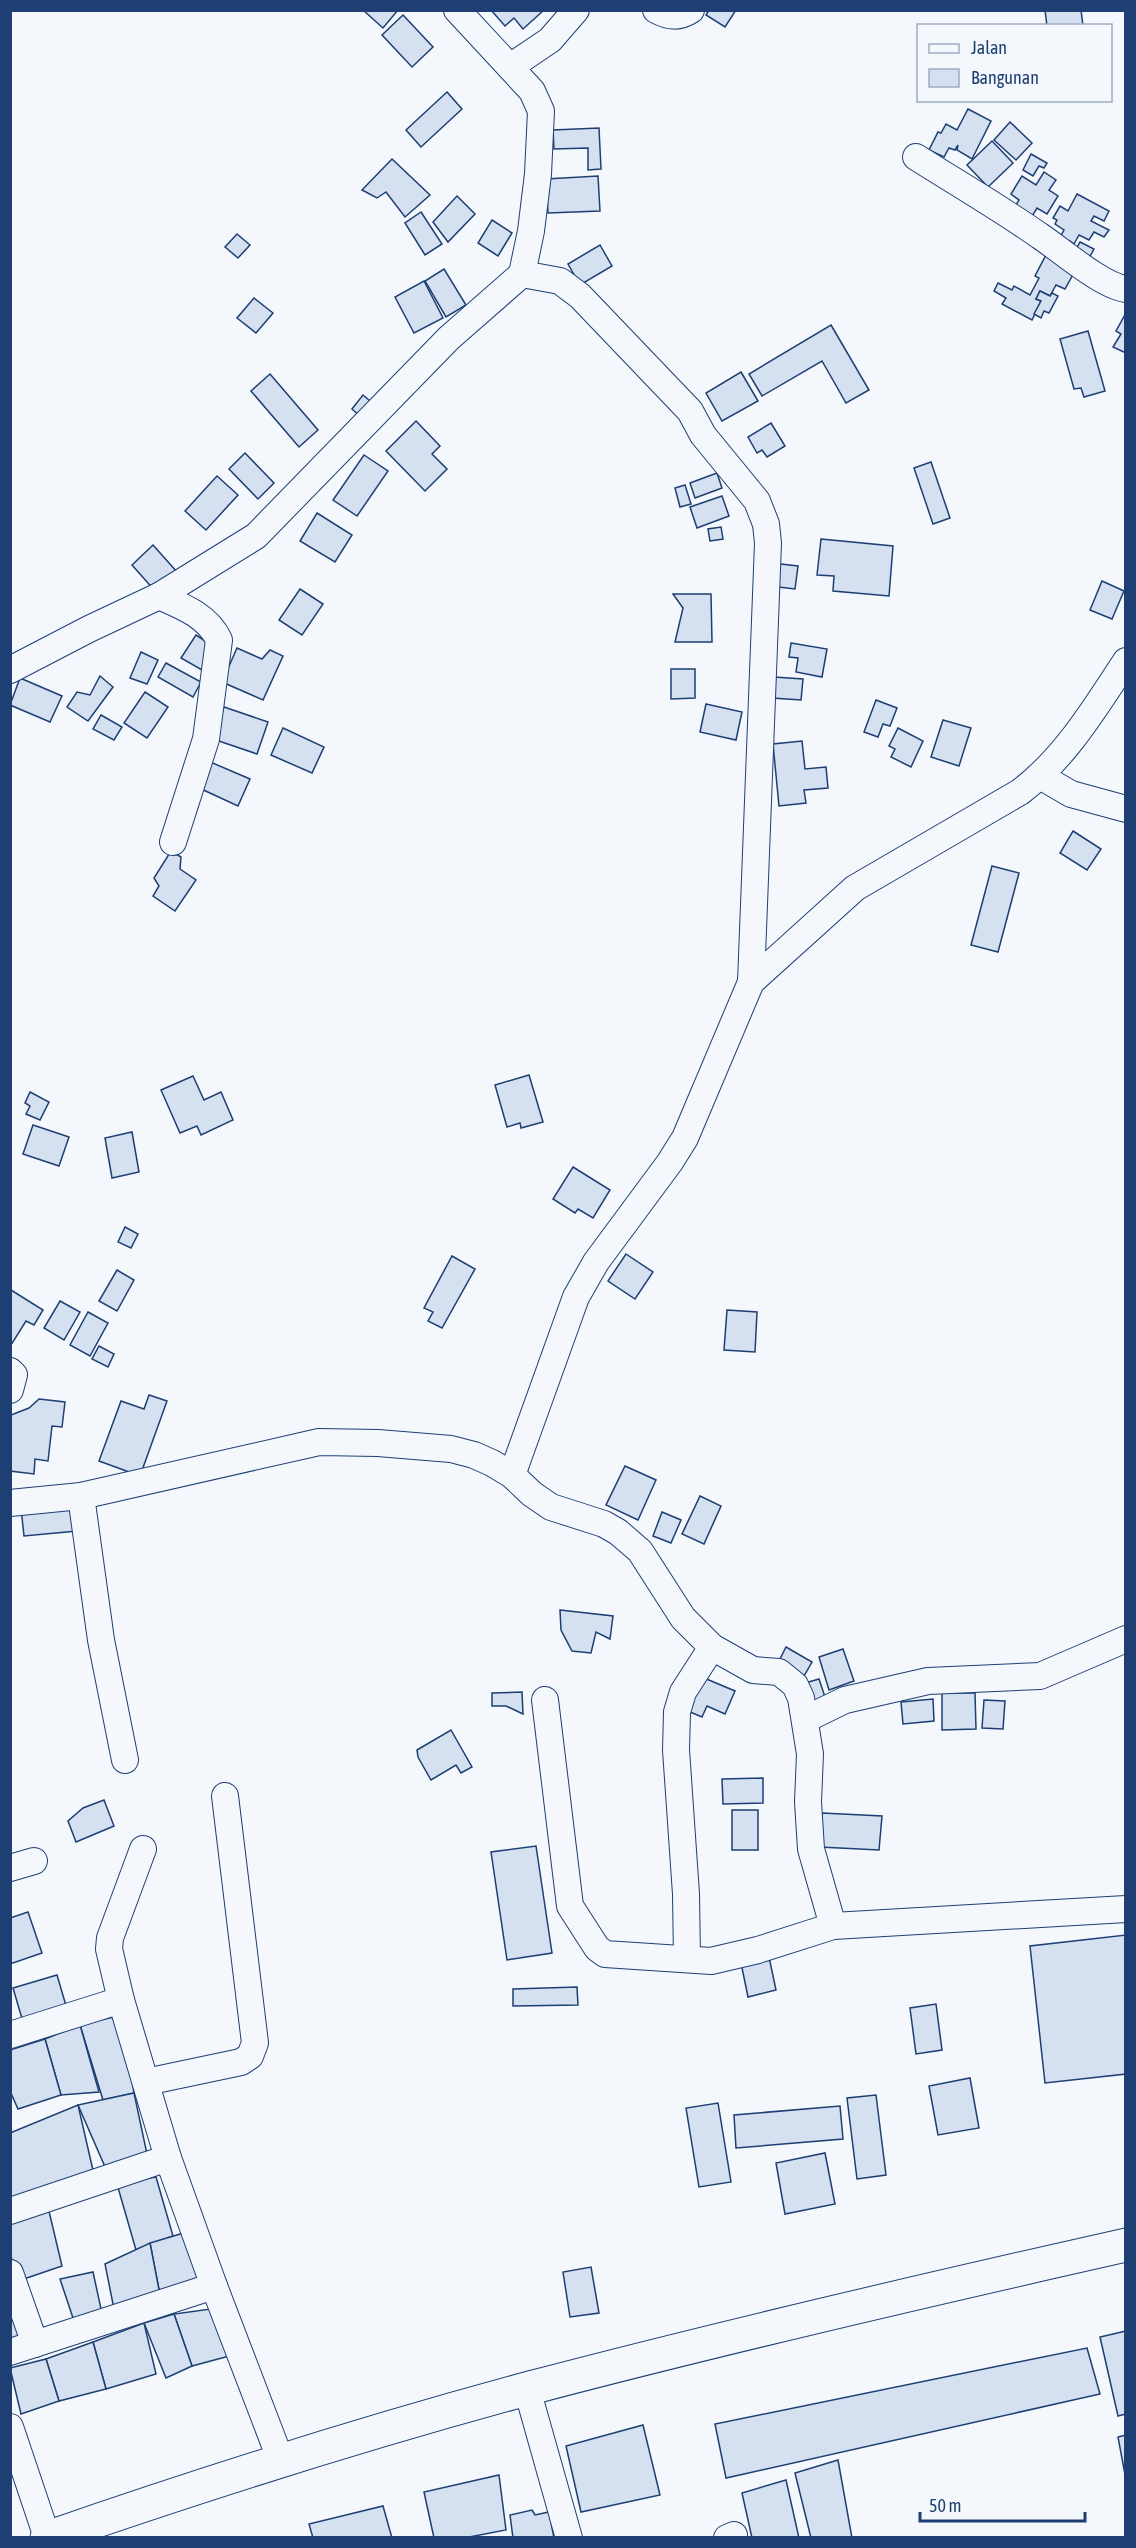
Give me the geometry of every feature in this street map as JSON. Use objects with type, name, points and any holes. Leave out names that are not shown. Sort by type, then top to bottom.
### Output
[{"type":"highway","points":[[47,2537],[281,2461],[527,2389],[673,2351],[919,2292],[1125,2246]]},
{"type":"street","points":[[10,670],[89,628],[159,596],[256,536],[448,338],[522,274],[533,220],[541,111],[532,91],[457,10]]},
{"type":"street","points":[[510,67],[550,40],[576,10]]},
{"type":"street","points":[[656,10],[664,15],[681,17],[691,10]]},
{"type":"street","points":[[916,157],[1039,235],[1101,278],[1118,288],[1125,289]]},
{"type":"street","points":[[512,1475],[576,1297],[596,1262],[670,1162],[685,1138],[751,982],[768,543],[766,524],[757,501],[703,435],[690,411],[580,296],[560,281],[522,274]]},
{"type":"street","points":[[159,596],[201,617],[210,625],[219,640],[204,747],[173,842]]},
{"type":"street","points":[[751,982],[855,888],[1020,792],[1040,776],[1062,754],[1125,662]]},
{"type":"street","points":[[1040,776],[1071,794],[1125,809]]},
{"type":"street","points":[[10,1371],[14,1375],[10,1390]]},
{"type":"street","points":[[10,1503],[81,1496],[319,1442],[378,1443],[451,1449],[474,1455],[512,1475],[532,1494],[551,1507],[603,1524],[631,1542],[640,1551],[683,1617],[712,1647],[753,1670],[779,1672],[799,1691],[806,1719],[810,1754],[808,1802],[811,1849],[832,1926]]},
{"type":"street","points":[[81,1496],[101,1640],[125,1760]]},
{"type":"street","points":[[806,1719],[845,1700],[928,1681],[1040,1676],[1125,1639]]},
{"type":"street","points":[[687,1959],[686,1894],[676,1750],[677,1712],[683,1692],[712,1647]]},
{"type":"street","points":[[545,1700],[569,1900],[574,1915],[597,1948],[605,1954],[711,1961],[751,1952],[832,1926],[1125,1908]]},
{"type":"street","points":[[146,2082],[241,2062],[250,2056],[255,2043],[225,1796]]},
{"type":"street","points":[[143,1849],[110,1938],[109,1949],[121,2000],[168,2158],[281,2461]]},
{"type":"street","points":[[10,2035],[121,2000]]},
{"type":"street","points":[[10,2211],[168,2158]]},
{"type":"street","points":[[10,2273],[35,2344]]},
{"type":"street","points":[[10,2352],[214,2286]]},
{"type":"street","points":[[527,2389],[569,2538]]},
{"type":"street","points":[[10,2427],[47,2537]]},
{"type":"building","points":[[363,10],[398,10],[383,28]]},
{"type":"building","points":[[491,10],[544,10],[523,29],[514,18],[505,26]]},
{"type":"building","points":[[709,10],[736,10],[725,27],[706,15]]},
{"type":"building","points":[[1045,10],[1081,10],[1083,24],[1047,24]]},
{"type":"building","points":[[403,15],[433,47],[412,67],[382,35]]},
{"type":"building","points":[[447,92],[462,109],[421,147],[406,130]]},
{"type":"building","points":[[968,109],[991,121],[972,159],[957,150],[958,145],[955,150],[949,148],[944,157],[929,150],[938,132],[941,133],[946,124],[957,130]]},
{"type":"building","points":[[1010,122],[1032,143],[1016,160],[994,140]]},
{"type":"building","points":[[599,128],[601,169],[588,170],[588,148],[554,149],[553,130]]},
{"type":"building","points":[[992,141],[1013,163],[988,187],[967,165]]},
{"type":"building","points":[[1031,154],[1047,163],[1044,168],[1039,166],[1033,176],[1023,170]]},
{"type":"building","points":[[392,159],[430,195],[405,217],[386,192],[377,198],[362,190]]},
{"type":"building","points":[[1044,172],[1056,180],[1049,190],[1058,196],[1047,214],[1037,208],[1031,218],[1014,208],[1019,200],[1011,194],[1022,176],[1036,185]]},
{"type":"building","points":[[598,176],[600,211],[548,213],[546,179]]},
{"type":"building","points":[[1077,194],[1109,211],[1104,221],[1094,216],[1091,221],[1109,230],[1104,237],[1094,232],[1089,240],[1079,235],[1074,244],[1070,241],[1066,248],[1057,243],[1064,230],[1055,224],[1057,220],[1053,218],[1060,206],[1068,211]]},
{"type":"building","points":[[457,196],[475,214],[448,242],[433,222]]},
{"type":"building","points":[[421,212],[442,244],[425,255],[405,223]]},
{"type":"building","points":[[492,220],[512,233],[498,256],[478,243]]},
{"type":"building","points":[[237,234],[250,245],[238,258],[225,247]]},
{"type":"building","points":[[1080,242],[1094,249],[1089,258],[1075,251]]},
{"type":"building","points":[[600,245],[612,266],[580,285],[568,264]]},
{"type":"building","points":[[1047,253],[1076,269],[1065,289],[1056,285],[1050,296],[1040,291],[1036,299],[1041,301],[1032,320],[1002,304],[1006,298],[994,291],[998,283],[1012,290],[1014,286],[1030,295],[1039,278],[1035,276]]},
{"type":"building","points":[[444,269],[466,305],[446,317],[425,281]]},
{"type":"building","points":[[424,281],[443,318],[414,333],[395,297]]},
{"type":"building","points":[[1040,291],[1050,296],[1052,293],[1058,296],[1049,313],[1044,311],[1041,318],[1034,314],[1041,301],[1036,299]]},
{"type":"building","points":[[254,298],[273,313],[256,333],[237,318]]},
{"type":"building","points":[[1126,313],[1126,353],[1113,347],[1121,334],[1116,331]]},
{"type":"building","points":[[831,325],[869,390],[846,403],[822,361],[762,396],[749,374]]},
{"type":"building","points":[[1088,331],[1105,391],[1084,397],[1081,388],[1074,389],[1060,339]]},
{"type":"building","points":[[741,372],[758,401],[722,421],[706,393]]},
{"type":"building","points":[[270,374],[318,430],[299,447],[251,391]]},
{"type":"building","points":[[363,395],[376,406],[364,420],[352,409]]},
{"type":"building","points":[[416,421],[440,446],[432,454],[447,469],[425,491],[386,451]]},
{"type":"building","points":[[771,423],[785,446],[767,457],[762,450],[757,453],[748,437]]},
{"type":"building","points":[[245,453],[274,483],[258,499],[229,469]]},
{"type":"building","points":[[364,455],[388,471],[357,516],[333,500]]},
{"type":"building","points":[[931,462],[950,518],[933,524],[914,468]]},
{"type":"building","points":[[717,473],[722,488],[695,498],[690,483]]},
{"type":"building","points":[[217,476],[238,495],[206,530],[185,511]]},
{"type":"building","points":[[685,485],[691,504],[680,507],[675,488]]},
{"type":"building","points":[[722,496],[729,516],[697,528],[690,507]]},
{"type":"building","points":[[317,513],[352,535],[335,562],[300,541]]},
{"type":"building","points":[[721,527],[723,539],[710,541],[708,529]]},
{"type":"building","points":[[821,539],[893,546],[889,596],[833,591],[834,576],[817,575]]},
{"type":"building","points":[[153,545],[177,572],[155,591],[132,565]]},
{"type":"building","points":[[772,563],[798,566],[795,589],[770,586]]},
{"type":"building","points":[[1102,581],[1124,591],[1112,619],[1090,610]]},
{"type":"building","points":[[300,589],[323,604],[302,635],[279,620]]},
{"type":"building","points":[[673,594],[711,594],[712,642],[675,642],[683,608]]},
{"type":"building","points":[[196,635],[216,648],[202,670],[181,658]]},
{"type":"building","points":[[791,643],[827,649],[822,677],[796,672],[798,658],[789,657]]},
{"type":"building","points":[[237,648],[262,659],[270,650],[283,656],[263,700],[222,682]]},
{"type":"building","points":[[141,652],[158,660],[147,684],[130,678]]},
{"type":"building","points":[[166,663],[201,682],[193,697],[158,677]]},
{"type":"building","points":[[671,669],[695,669],[695,698],[671,699]]},
{"type":"building","points":[[100,676],[113,687],[88,721],[67,707],[77,692],[90,695]]},
{"type":"building","points":[[774,677],[803,679],[801,700],[772,698]]},
{"type":"building","points":[[20,678],[62,696],[50,722],[10,705]]},
{"type":"building","points":[[145,692],[168,707],[147,738],[124,723]]},
{"type":"building","points":[[876,700],[897,708],[890,726],[883,724],[878,737],[864,732]]},
{"type":"building","points":[[706,704],[742,712],[736,740],[700,732]]},
{"type":"building","points":[[224,707],[268,722],[257,754],[213,739]]},
{"type":"building","points":[[101,715],[122,727],[114,740],[93,729]]},
{"type":"building","points":[[943,720],[971,728],[959,766],[931,757]]},
{"type":"building","points":[[283,728],[324,747],[312,773],[271,755]]},
{"type":"building","points":[[898,728],[923,741],[911,767],[891,757],[895,749],[889,746]]},
{"type":"building","points":[[802,741],[805,769],[826,767],[828,788],[804,790],[806,803],[779,806],[773,744]]},
{"type":"building","points":[[208,761],[250,779],[238,806],[197,787]]},
{"type":"building","points":[[1073,831],[1101,849],[1087,870],[1060,853]]},
{"type":"building","points":[[171,851],[181,857],[180,869],[196,880],[175,911],[153,896],[159,886],[154,878]]},
{"type":"building","points":[[992,866],[1019,873],[998,952],[971,945]]},
{"type":"building","points":[[529,1075],[543,1122],[521,1128],[520,1123],[507,1127],[495,1085]]},
{"type":"building","points":[[193,1076],[204,1100],[221,1092],[233,1120],[201,1135],[197,1126],[180,1133],[161,1090]]},
{"type":"building","points":[[30,1092],[49,1102],[40,1120],[26,1114],[30,1106],[25,1103]]},
{"type":"building","points":[[33,1125],[69,1137],[59,1166],[23,1154]]},
{"type":"building","points":[[132,1132],[139,1172],[112,1178],[105,1138]]},
{"type":"building","points":[[573,1167],[610,1190],[593,1218],[578,1209],[575,1213],[553,1199]]},
{"type":"building","points":[[125,1227],[138,1234],[131,1248],[118,1242]]},
{"type":"building","points":[[626,1254],[653,1272],[635,1299],[608,1281]]},
{"type":"building","points":[[452,1256],[475,1269],[442,1328],[428,1321],[433,1312],[424,1308]]},
{"type":"building","points":[[117,1270],[134,1280],[117,1311],[99,1301]]},
{"type":"building","points":[[11,1290],[43,1310],[34,1325],[26,1321],[11,1345]]},
{"type":"building","points":[[60,1301],[80,1312],[64,1340],[44,1328]]},
{"type":"building","points":[[727,1310],[757,1312],[755,1352],[724,1350]]},
{"type":"building","points":[[88,1312],[108,1323],[90,1356],[70,1345]]},
{"type":"building","points":[[99,1346],[114,1354],[108,1367],[92,1359]]},
{"type":"building","points":[[149,1395],[167,1401],[140,1476],[99,1461],[121,1401],[144,1409]]},
{"type":"building","points":[[39,1399],[65,1402],[62,1427],[52,1426],[48,1461],[35,1459],[34,1474],[10,1471],[11,1415],[29,1408]]},
{"type":"building","points":[[625,1466],[656,1480],[638,1520],[606,1505]]},
{"type":"building","points":[[700,1496],[721,1506],[704,1544],[682,1534]]},
{"type":"building","points":[[75,1503],[77,1531],[24,1536],[21,1508]]},
{"type":"building","points":[[662,1512],[681,1520],[671,1543],[653,1536]]},
{"type":"building","points":[[560,1610],[613,1616],[610,1639],[596,1632],[591,1653],[572,1651],[561,1630]]},
{"type":"building","points":[[786,1647],[812,1662],[804,1676],[778,1663]]},
{"type":"building","points":[[843,1649],[854,1681],[829,1690],[819,1657]]},
{"type":"building","points":[[697,1675],[735,1691],[725,1714],[707,1706],[702,1717],[683,1709]]},
{"type":"building","points":[[819,1679],[825,1697],[811,1702],[805,1683]]},
{"type":"building","points":[[522,1692],[523,1714],[506,1706],[492,1706],[492,1693]]},
{"type":"building","points":[[942,1693],[975,1693],[976,1729],[942,1730]]},
{"type":"building","points":[[933,1699],[934,1721],[903,1724],[901,1702]]},
{"type":"building","points":[[984,1700],[1005,1701],[1003,1729],[982,1728]]},
{"type":"building","points":[[451,1730],[472,1767],[461,1773],[456,1765],[431,1780],[418,1757],[417,1750]]},
{"type":"building","points":[[763,1778],[763,1803],[723,1804],[722,1779]]},
{"type":"building","points":[[104,1800],[114,1826],[76,1842],[68,1821],[83,1808]]},
{"type":"building","points":[[732,1810],[758,1810],[758,1850],[732,1850]]},
{"type":"building","points":[[822,1813],[882,1816],[879,1850],[820,1847]]},
{"type":"building","points":[[536,1846],[552,1953],[507,1960],[491,1852]]},
{"type":"building","points":[[28,1912],[42,1953],[10,1964],[10,1918]]},
{"type":"building","points":[[1126,1935],[1126,2074],[1045,2083],[1030,1946]]},
{"type":"building","points":[[769,1957],[776,1990],[748,1997],[741,1963]]},
{"type":"building","points":[[57,1975],[67,2009],[23,2022],[13,1988]]},
{"type":"building","points":[[577,1987],[578,2005],[513,2006],[513,1989]]},
{"type":"building","points":[[936,2004],[942,2050],[916,2054],[910,2008]]},
{"type":"building","points":[[122,2015],[134,2093],[103,2100],[80,2025]]},
{"type":"building","points":[[80,2025],[99,2092],[61,2095],[45,2039]]},
{"type":"building","points":[[45,2039],[61,2095],[18,2109],[10,2091],[10,2050]]},
{"type":"building","points":[[970,2078],[979,2128],[938,2135],[929,2086]]},
{"type":"building","points":[[134,2093],[147,2154],[106,2169],[78,2105]]},
{"type":"building","points":[[876,2095],[886,2175],[857,2179],[847,2098]]},
{"type":"building","points":[[718,2103],[731,2182],[699,2187],[686,2108]]},
{"type":"building","points":[[78,2105],[95,2179],[10,2208],[10,2133]]},
{"type":"building","points":[[840,2106],[843,2139],[736,2148],[734,2115]]},
{"type":"building","points":[[825,2153],[835,2204],[785,2214],[776,2163]]},
{"type":"building","points":[[156,2177],[173,2236],[136,2250],[117,2184]]},
{"type":"building","points":[[48,2207],[62,2266],[18,2281],[10,2253],[10,2221]]},
{"type":"building","points":[[187,2232],[209,2283],[161,2300],[150,2243]]},
{"type":"building","points":[[150,2243],[161,2300],[114,2309],[105,2264]]},
{"type":"building","points":[[591,2267],[599,2313],[570,2317],[563,2272]]},
{"type":"building","points":[[93,2272],[103,2318],[76,2327],[60,2279]]},
{"type":"building","points":[[10,2298],[21,2339],[10,2343]]},
{"type":"building","points":[[218,2308],[233,2355],[192,2366],[174,2314]]},
{"type":"building","points":[[174,2314],[192,2366],[166,2378],[144,2323]]},
{"type":"building","points":[[144,2323],[156,2374],[106,2389],[93,2342]]},
{"type":"building","points":[[1126,2331],[1126,2414],[1118,2416],[1100,2337]]},
{"type":"building","points":[[93,2342],[106,2389],[59,2401],[46,2359]]},
{"type":"building","points":[[1087,2348],[1100,2394],[726,2478],[715,2424]]},
{"type":"building","points":[[46,2359],[59,2401],[21,2414],[10,2368]]},
{"type":"building","points":[[643,2425],[660,2495],[581,2512],[566,2446]]},
{"type":"building","points":[[1126,2435],[1126,2480],[1118,2437]]},
{"type":"building","points":[[838,2460],[852,2538],[811,2538],[795,2473]]},
{"type":"building","points":[[499,2475],[506,2530],[464,2538],[434,2538],[424,2492]]},
{"type":"building","points":[[786,2480],[799,2538],[752,2538],[742,2493]]},
{"type":"building","points":[[383,2506],[392,2538],[313,2538],[309,2524]]},
{"type":"building","points":[[532,2510],[535,2515],[549,2512],[554,2538],[513,2538],[510,2515]]}]
